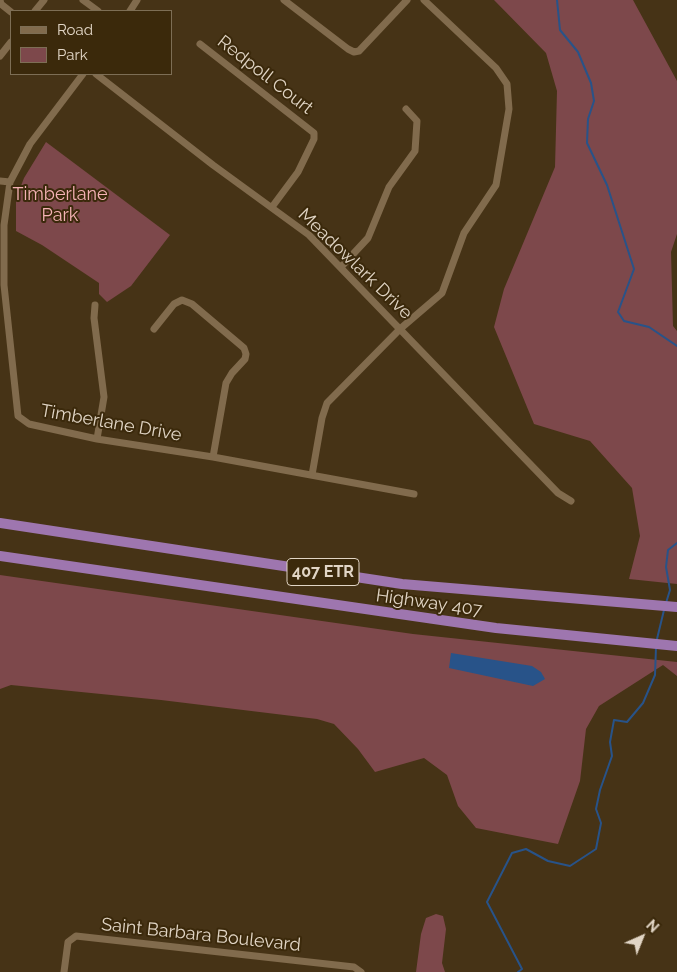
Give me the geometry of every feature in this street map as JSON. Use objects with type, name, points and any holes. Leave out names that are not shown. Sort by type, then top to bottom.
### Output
[{"type":"highway","name":"Highway 407","points":[[0,522],[402,584],[677,607]]},
{"type":"highway","name":"Highway 407","points":[[0,556],[496,628],[677,646]]},
{"type":"street","points":[[0,0],[1,4],[10,11]]},
{"type":"street","points":[[36,10],[44,0]]},
{"type":"street","points":[[83,0],[97,10]]},
{"type":"street","points":[[284,0],[354,52],[359,51],[407,0]]},
{"type":"street","points":[[312,475],[322,418],[327,403],[400,329],[442,293],[464,233],[496,184],[509,109],[507,84],[496,68],[424,0]]},
{"type":"street","points":[[0,56],[10,43]]},
{"type":"street","name":"Redpoll Court","points":[[200,44],[314,133],[314,139],[298,172],[272,206]]},
{"type":"street","name":"Timberlane Drive","points":[[82,75],[30,144],[10,182],[4,225],[4,285],[18,416],[29,424],[97,439],[213,457],[414,494]]},
{"type":"street","name":"Meadowlark Drive","points":[[97,75],[213,165],[272,206],[308,235],[341,267],[465,399],[558,493],[571,501]]},
{"type":"street","points":[[341,267],[368,238],[389,187],[415,151],[418,121],[406,110]]},
{"type":"street","points":[[0,181],[10,182]]},
{"type":"street","points":[[154,329],[174,304],[182,300],[192,304],[244,348],[245,359],[232,373],[226,383],[213,457]]},
{"type":"street","points":[[95,305],[94,318],[104,397],[97,439]]},
{"type":"street","name":"Saint Barbara Boulevard","points":[[64,972],[68,942],[76,936],[354,967],[361,972]]},
{"type":"green space","points":[[494,0],[633,0],[677,81],[677,234],[671,252],[673,326],[677,331],[677,584],[629,579],[640,536],[632,488],[590,441],[534,424],[494,327],[504,289],[555,167],[557,91],[546,53]]},
{"type":"green space","name":"Timberlane Park","points":[[46,142],[170,235],[131,286],[107,302],[99,294],[99,283],[42,245],[16,231],[16,199],[24,178]]},
{"type":"green space","points":[[0,575],[413,634],[677,662],[677,676],[663,665],[599,706],[586,729],[580,781],[558,844],[476,828],[458,806],[447,775],[424,758],[375,772],[358,749],[334,724],[317,719],[161,700],[11,685],[0,689]]},
{"type":"green space","points":[[436,914],[443,916],[446,929],[442,963],[445,972],[416,972],[421,934],[426,918]]},
{"type":"water","points":[[451,653],[532,666],[541,672],[545,679],[533,686],[449,668]]},
{"type":"waterway","points":[[557,0],[560,30],[578,52],[591,83],[594,101],[588,119],[587,143],[607,185],[634,269],[618,312],[624,321],[649,327],[677,346]]},
{"type":"waterway","points":[[666,603],[670,590],[666,567],[668,550],[677,543]]},
{"type":"waterway","points":[[657,639],[664,610]]},
{"type":"waterway","points":[[518,972],[522,969],[487,902],[512,853],[526,849],[548,861],[570,866],[596,849],[601,823],[596,809],[600,790],[612,756],[610,742],[614,720],[627,722],[643,703],[655,675],[656,647]]}]
